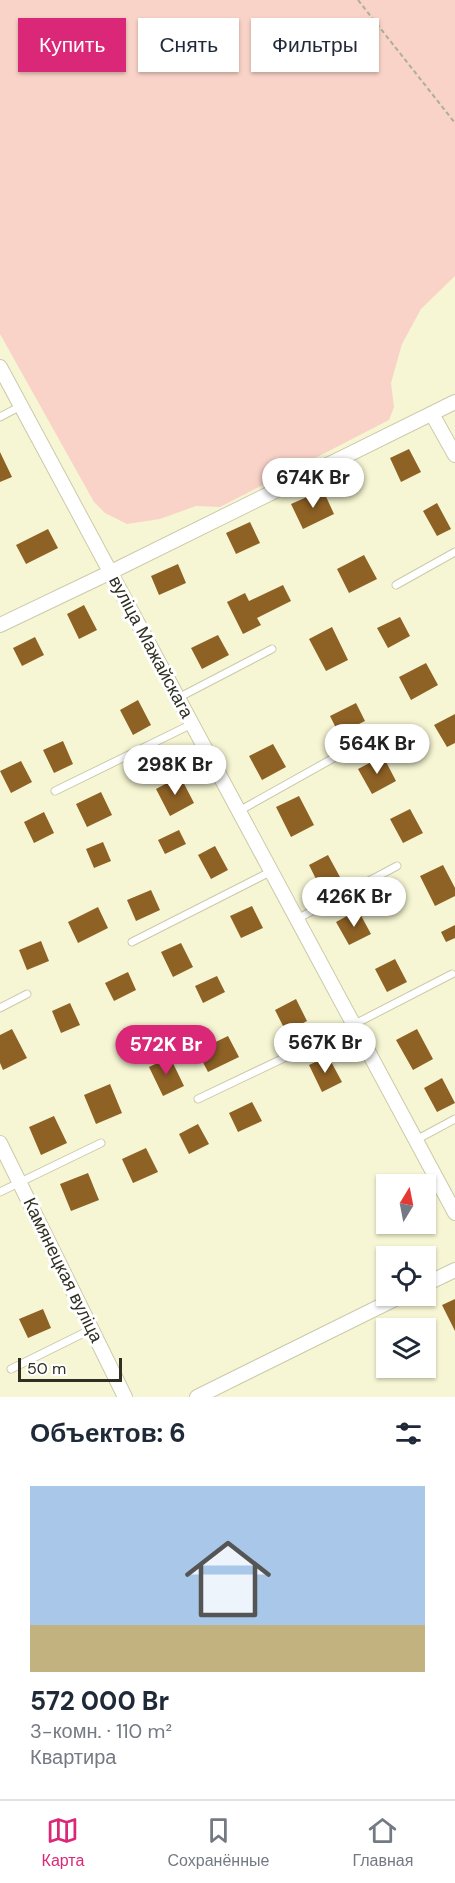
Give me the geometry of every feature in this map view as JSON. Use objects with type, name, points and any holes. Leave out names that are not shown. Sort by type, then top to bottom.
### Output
[{"type":"street","name":"вуліца Мажайскага","points":[[0,367],[455,1213]]},
{"type":"street","points":[[0,625],[455,402]]},
{"type":"street","points":[[432,414],[455,455]]},
{"type":"street","name":"Камянецкая вуліца","points":[[0,1143],[125,1397]]},
{"type":"street","points":[[436,1279],[455,1270]]},
{"type":"street","points":[[197,1397],[381,1306]]},
{"type":"lane","points":[[0,417],[21,406]]},
{"type":"lane","points":[[396,585],[455,552]]},
{"type":"lane","points":[[178,698],[272,649]]},
{"type":"lane","points":[[55,791],[192,724]]},
{"type":"lane","points":[[239,811],[339,756]]},
{"type":"lane","points":[[297,919],[397,866]]},
{"type":"lane","points":[[132,942],[272,871]]},
{"type":"lane","points":[[198,1099],[353,1025],[452,974]]},
{"type":"lane","points":[[0,1008],[27,994]]},
{"type":"lane","points":[[416,1140],[455,1119]]},
{"type":"lane","points":[[0,1192],[100,1143]]},
{"type":"lane","points":[[11,1369],[92,1329]]},
{"type":"path","points":[[358,0],[455,123]]},
{"type":"shaded area","points":[[0,0],[455,0],[455,276],[421,309],[402,344],[391,383],[394,407],[389,420],[220,507],[196,506],[160,519],[127,524],[105,513],[94,502],[0,334]]},
{"type":"building","points":[[409,449],[421,472],[401,482],[390,458]]},
{"type":"building","points":[[0,452],[12,477],[0,482]]},
{"type":"building","points":[[323,490],[334,514],[303,529],[291,504]]},
{"type":"building","points":[[437,503],[451,529],[437,536],[423,511]]},
{"type":"building","points":[[250,522],[260,543],[236,554],[226,533]]},
{"type":"building","points":[[48,529],[58,548],[26,564],[16,545]]},
{"type":"building","points":[[364,555],[377,579],[349,593],[337,569]]},
{"type":"building","points":[[178,564],[186,583],[159,595],[151,576]]},
{"type":"building","points":[[283,585],[291,601],[257,618],[261,625],[243,634],[227,602],[245,593],[249,601]]},
{"type":"building","points":[[84,605],[97,630],[79,639],[67,614]]},
{"type":"building","points":[[400,617],[410,636],[388,648],[377,628]]},
{"type":"building","points":[[332,627],[348,660],[326,671],[309,639]]},
{"type":"building","points":[[218,635],[229,655],[202,669],[191,648]]},
{"type":"building","points":[[35,637],[44,655],[22,666],[13,648]]},
{"type":"building","points":[[426,663],[438,685],[411,700],[399,677]]},
{"type":"building","points":[[138,700],[151,725],[133,735],[120,710]]},
{"type":"building","points":[[356,703],[365,721],[339,734],[330,716]]},
{"type":"building","points":[[455,714],[455,743],[447,747],[434,725]]},
{"type":"building","points":[[63,741],[73,764],[54,773],[43,750]]},
{"type":"building","points":[[273,744],[286,767],[262,780],[249,756]]},
{"type":"building","points":[[383,756],[396,781],[372,794],[358,769]]},
{"type":"building","points":[[21,761],[32,782],[11,793],[0,771]]},
{"type":"building","points":[[180,776],[194,803],[170,816],[156,789]]},
{"type":"building","points":[[101,792],[112,815],[87,827],[76,804]]},
{"type":"building","points":[[299,796],[314,825],[291,837],[276,807]]},
{"type":"building","points":[[410,809],[423,833],[403,843],[390,819]]},
{"type":"building","points":[[44,812],[54,833],[34,843],[24,822]]},
{"type":"building","points":[[179,830],[186,844],[165,854],[158,840]]},
{"type":"building","points":[[103,842],[111,861],[94,868],[86,849]]},
{"type":"building","points":[[215,846],[228,870],[211,879],[198,855]]},
{"type":"building","points":[[328,855],[340,877],[320,887],[309,865]]},
{"type":"building","points":[[443,865],[455,888],[455,896],[435,906],[420,876]]},
{"type":"building","points":[[151,890],[160,910],[136,921],[127,900]]},
{"type":"building","points":[[252,906],[263,928],[241,938],[230,916]]},
{"type":"building","points":[[98,907],[108,928],[78,943],[68,922]]},
{"type":"building","points":[[358,910],[371,934],[349,945],[336,922]]},
{"type":"building","points":[[455,925],[455,938],[446,942],[441,932]]},
{"type":"building","points":[[41,941],[49,961],[27,970],[19,950]]},
{"type":"building","points":[[181,943],[193,967],[173,977],[161,952]]},
{"type":"building","points":[[395,959],[407,982],[387,992],[375,969]]},
{"type":"building","points":[[128,972],[136,990],[114,1001],[105,983]]},
{"type":"building","points":[[217,976],[225,992],[203,1003],[195,986]]},
{"type":"building","points":[[296,999],[307,1021],[286,1032],[275,1010]]},
{"type":"building","points":[[70,1003],[80,1025],[61,1033],[52,1011]]},
{"type":"building","points":[[12,1029],[27,1058],[3,1070],[0,1063],[0,1035]]},
{"type":"building","points":[[417,1029],[433,1059],[413,1070],[396,1040]]},
{"type":"building","points":[[228,1036],[239,1057],[208,1072],[197,1051]]},
{"type":"building","points":[[328,1056],[342,1082],[322,1092],[309,1065]]},
{"type":"building","points":[[170,1057],[184,1086],[163,1096],[149,1067]]},
{"type":"building","points":[[442,1078],[455,1103],[437,1112],[424,1088]]},
{"type":"building","points":[[110,1084],[122,1113],[96,1124],[84,1095]]},
{"type":"building","points":[[252,1102],[262,1121],[238,1132],[229,1113]]},
{"type":"building","points":[[54,1116],[67,1143],[41,1155],[29,1127]]},
{"type":"building","points":[[198,1124],[209,1144],[189,1154],[179,1134]]},
{"type":"building","points":[[146,1148],[158,1172],[133,1183],[122,1159]]},
{"type":"building","points":[[88,1173],[99,1200],[71,1211],[60,1184]]},
{"type":"building","points":[[455,1299],[455,1331],[442,1305]]},
{"type":"building","points":[[43,1309],[51,1328],[28,1338],[19,1319]]}]
